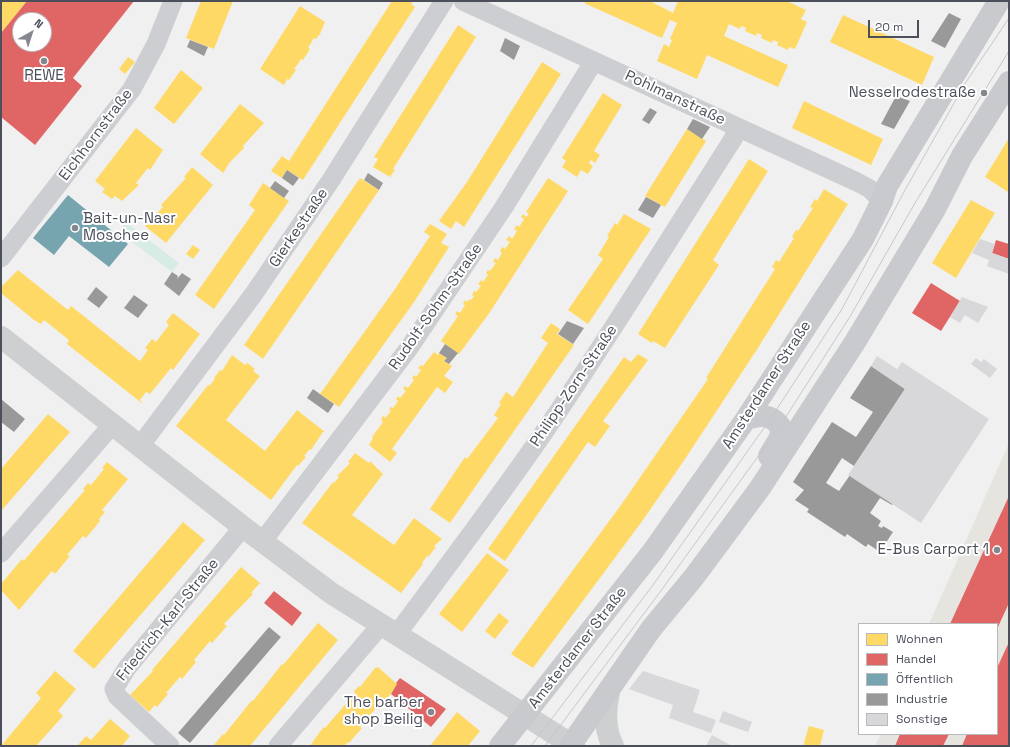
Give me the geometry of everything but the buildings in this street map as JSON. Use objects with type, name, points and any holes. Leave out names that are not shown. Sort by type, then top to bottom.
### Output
[{"type":"main road","name":"Amsterdamer Straße","points":[[500,746],[654,551],[746,419],[862,239],[882,201],[887,186],[999,1]]},
{"type":"main road","points":[[1,337],[262,542],[331,593],[388,631],[571,745],[651,629],[694,578],[760,488],[855,342],[935,208],[962,156],[1009,82]]},
{"type":"main road","points":[[746,419],[764,415],[776,422],[781,430],[781,436],[761,468],[760,488]]},
{"type":"main road","points":[[609,692],[605,712],[608,737],[613,746]]},
{"type":"street","name":"Eichhornstraße","points":[[1,258],[132,89],[156,44],[173,1]]},
{"type":"street","name":"Gierkestraße","points":[[140,446],[228,329],[331,180],[444,1]]},
{"type":"street","name":"Pohlmanstraße","points":[[463,1],[857,182],[870,189],[882,201]]},
{"type":"street","name":"Rudolf-Sohm-Straße","points":[[262,542],[348,431],[409,348],[504,207],[594,61]]},
{"type":"street","name":"Philipp-Zorn-Straße","points":[[388,631],[468,540],[546,428],[622,314],[733,139],[738,128]]},
{"type":"street","points":[[1,553],[113,424]]},
{"type":"street","name":"Friedrich-Karl-Straße","points":[[170,746],[117,696],[114,689],[126,668],[243,527]]},
{"type":"street","points":[[278,746],[388,631]]},
{"type":"shaded area","points":[[1009,443],[1009,746],[875,746],[880,735],[998,735],[998,623],[929,623]]},
{"type":"green space","points":[[126,222],[179,263],[172,272],[119,232]]},
{"type":"tram line","points":[[531,746],[653,585],[771,418],[842,309],[905,190],[966,82],[1009,18]]},
{"type":"tram line","points":[[545,746],[660,592],[780,426],[851,315],[915,203],[1009,51]]},
{"type":"place","name":"REWE","points":[[44,61]]},
{"type":"place","name":"Nesselrodestraße","points":[[984,93]]},
{"type":"place","name":"Bait-un-Nasr Moschee","points":[[75,228]]},
{"type":"place","name":"E-Bus Carport 1","points":[[997,550]]},
{"type":"place","name":"The barber shop Beilig","points":[[431,712]]}]
